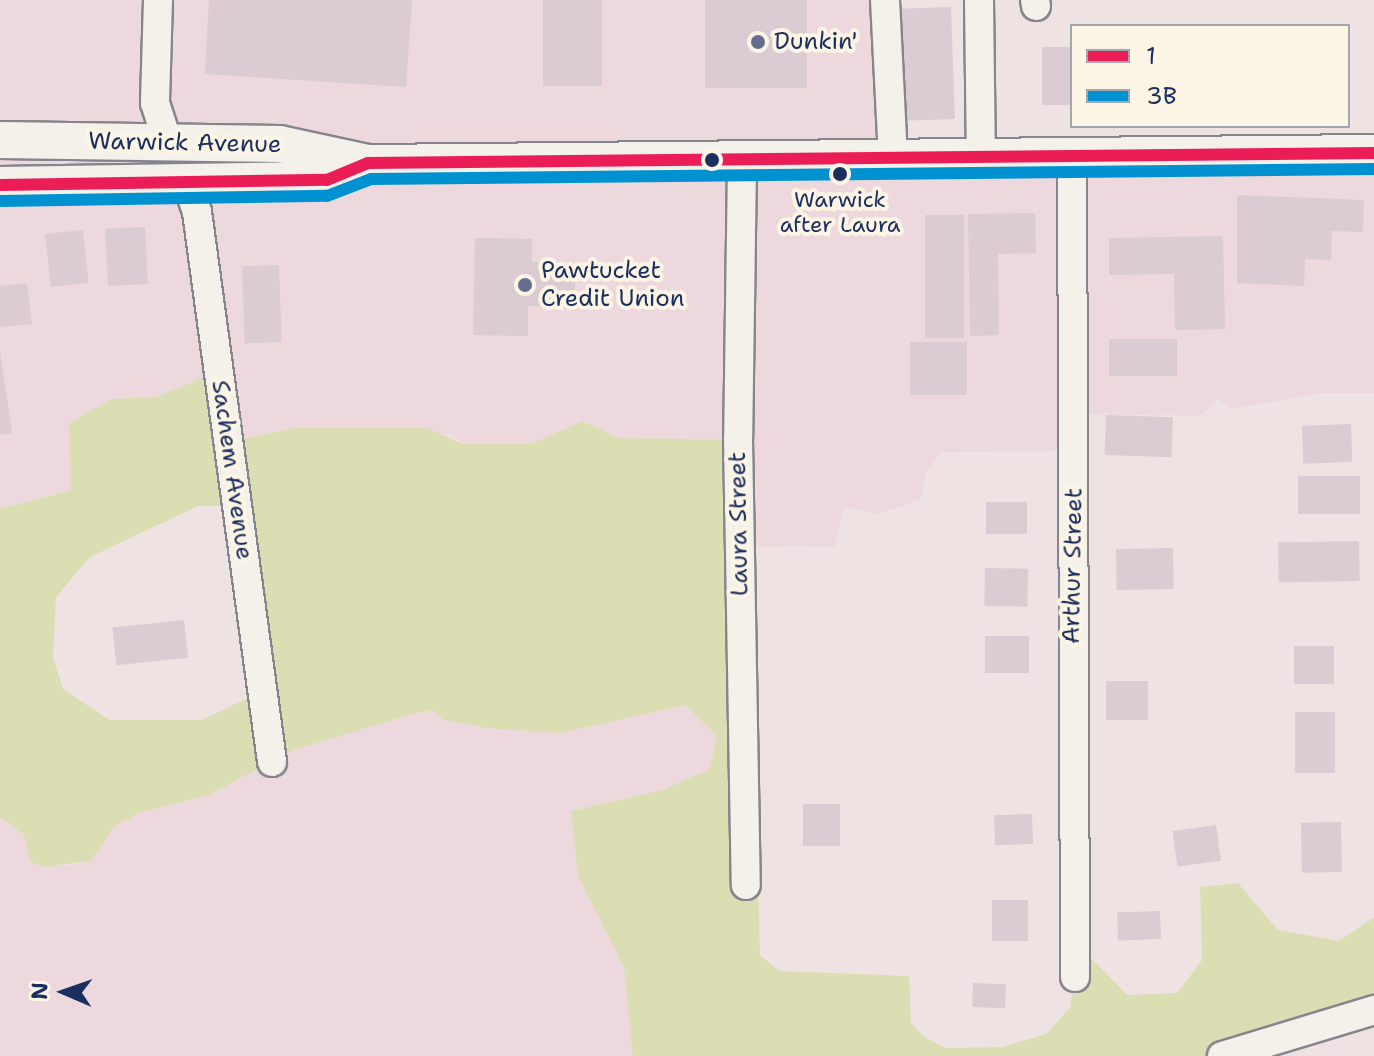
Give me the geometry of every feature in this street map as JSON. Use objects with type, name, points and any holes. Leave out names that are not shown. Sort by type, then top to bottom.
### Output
[{"type":"main road","name":"Warwick Avenue","points":[[0,140],[280,144],[368,163],[742,163],[1072,154],[1374,153]]},
{"type":"main road","name":"Warwick Avenue","points":[[0,185],[327,180],[368,163]]},
{"type":"street","points":[[158,0],[155,103],[168,143]]},
{"type":"street","points":[[885,0],[893,160]]},
{"type":"street","points":[[979,0],[981,157]]},
{"type":"street","name":"Arthur Street","points":[[1072,154],[1075,977]]},
{"type":"street","name":"Laura Street","points":[[742,163],[738,439],[746,885]]},
{"type":"street","name":"Sachem Avenue","points":[[186,180],[197,212],[272,762]]},
{"type":"street","points":[[1222,1056],[1374,1010]]},
{"type":"shaded area","points":[[0,0],[881,0],[888,147],[1374,152],[1374,393],[1321,393],[1231,409],[1218,399],[1200,416],[1075,414],[1070,451],[941,452],[925,474],[921,499],[879,514],[844,507],[835,547],[751,546],[748,440],[619,438],[583,421],[531,444],[463,444],[450,434],[230,442],[215,374],[155,397],[112,399],[71,490],[0,509]]},
{"type":"shaded area","points":[[685,705],[717,736],[710,769],[663,790],[571,812],[578,876],[624,967],[634,1056],[0,1056],[0,817],[24,835],[31,861],[65,866],[91,861],[114,827],[139,813],[209,795],[294,750],[406,716],[433,710],[561,733]]},
{"type":"green space","points":[[215,373],[231,442],[293,428],[427,428],[463,444],[531,444],[583,421],[619,438],[748,440],[760,955],[779,971],[909,976],[911,1023],[923,1036],[945,1048],[1003,1047],[1046,1034],[1070,1008],[1079,946],[1127,995],[1177,993],[1202,960],[1200,887],[1238,883],[1278,930],[1339,941],[1374,917],[1374,1007],[1211,1056],[633,1056],[624,967],[578,876],[571,811],[663,790],[710,769],[717,736],[685,705],[561,733],[494,729],[444,720],[433,710],[406,716],[294,750],[209,795],[139,813],[114,827],[91,861],[44,867],[30,861],[24,835],[0,817],[0,509],[71,490],[69,423],[112,399],[156,397]],"holes":[[[198,506],[231,506],[258,693],[202,720],[109,720],[63,689],[53,658],[56,597],[90,557]]]},
{"type":"building","points":[[209,0],[412,0],[406,87],[205,74]]},
{"type":"building","points":[[543,0],[602,0],[602,86],[543,86]]},
{"type":"building","name":"Dunkin'","points":[[705,0],[807,0],[807,88],[705,88]]},
{"type":"building","points":[[951,7],[955,119],[902,121],[898,9]]},
{"type":"building","points":[[1042,47],[1070,47],[1070,105],[1042,105]]},
{"type":"building","points":[[1237,195],[1364,200],[1363,232],[1332,231],[1331,260],[1305,259],[1304,286],[1237,283]]},
{"type":"building","points":[[1035,213],[1036,253],[998,254],[999,335],[970,336],[968,214]]},
{"type":"building","points":[[925,215],[964,215],[964,338],[925,338]]},
{"type":"building","points":[[145,227],[148,284],[108,286],[105,229]]},
{"type":"building","points":[[83,230],[89,283],[51,287],[45,234]]},
{"type":"building","points":[[1223,236],[1225,329],[1175,330],[1174,274],[1109,275],[1109,238]]},
{"type":"building","name":"Pawtucket Credit Union","points":[[475,238],[532,239],[532,262],[575,263],[575,307],[528,306],[528,336],[473,335]]},
{"type":"building","points":[[279,265],[282,342],[245,343],[242,266]]},
{"type":"building","points":[[27,283],[32,324],[0,327],[0,286]]},
{"type":"building","points":[[1109,339],[1177,339],[1177,376],[1109,376]]},
{"type":"building","points":[[910,342],[967,342],[967,395],[910,395]]},
{"type":"building","points":[[0,351],[12,433],[0,435]]},
{"type":"building","points":[[1106,415],[1173,417],[1172,457],[1105,455]]},
{"type":"building","points":[[1351,424],[1352,462],[1303,464],[1302,426]]},
{"type":"building","points":[[1298,476],[1360,476],[1360,514],[1298,514]]},
{"type":"building","points":[[986,502],[1027,502],[1027,534],[986,534]]},
{"type":"building","points":[[1359,541],[1360,581],[1279,582],[1278,542]]},
{"type":"building","points":[[1173,548],[1174,589],[1117,590],[1116,549]]},
{"type":"building","points":[[985,568],[1028,569],[1027,607],[984,606]]},
{"type":"building","points":[[184,620],[188,658],[116,665],[112,628]]},
{"type":"building","points":[[985,636],[1029,636],[1029,673],[985,673]]},
{"type":"building","points":[[1294,646],[1334,646],[1334,684],[1294,684]]},
{"type":"building","points":[[1106,681],[1148,681],[1148,720],[1106,720]]},
{"type":"building","points":[[1295,712],[1335,712],[1335,773],[1295,773]]},
{"type":"building","points":[[803,804],[840,804],[840,846],[803,846]]},
{"type":"building","points":[[1032,814],[1033,844],[995,845],[994,815]]},
{"type":"building","points":[[1341,822],[1342,872],[1302,873],[1301,823]]},
{"type":"building","points":[[1216,825],[1221,861],[1177,867],[1172,831]]},
{"type":"building","points":[[992,900],[1028,900],[1028,941],[992,941]]},
{"type":"building","points":[[1160,911],[1161,939],[1118,940],[1117,913]]},
{"type":"building","points":[[973,983],[1006,984],[1005,1008],[972,1007]]},
{"type":"transit line","name":"1","points":[[0,185],[327,180],[368,163],[1374,153]]},
{"type":"transit line","name":"3B","points":[[0,201],[327,196],[371,179],[1374,169]]},
{"type":"place","name":"Dunkin'","points":[[758,42]]},
{"type":"place","name":"Warwick after Laura","points":[[840,174]]},
{"type":"place","name":"Pawtucket Credit Union","points":[[525,285]]}]
